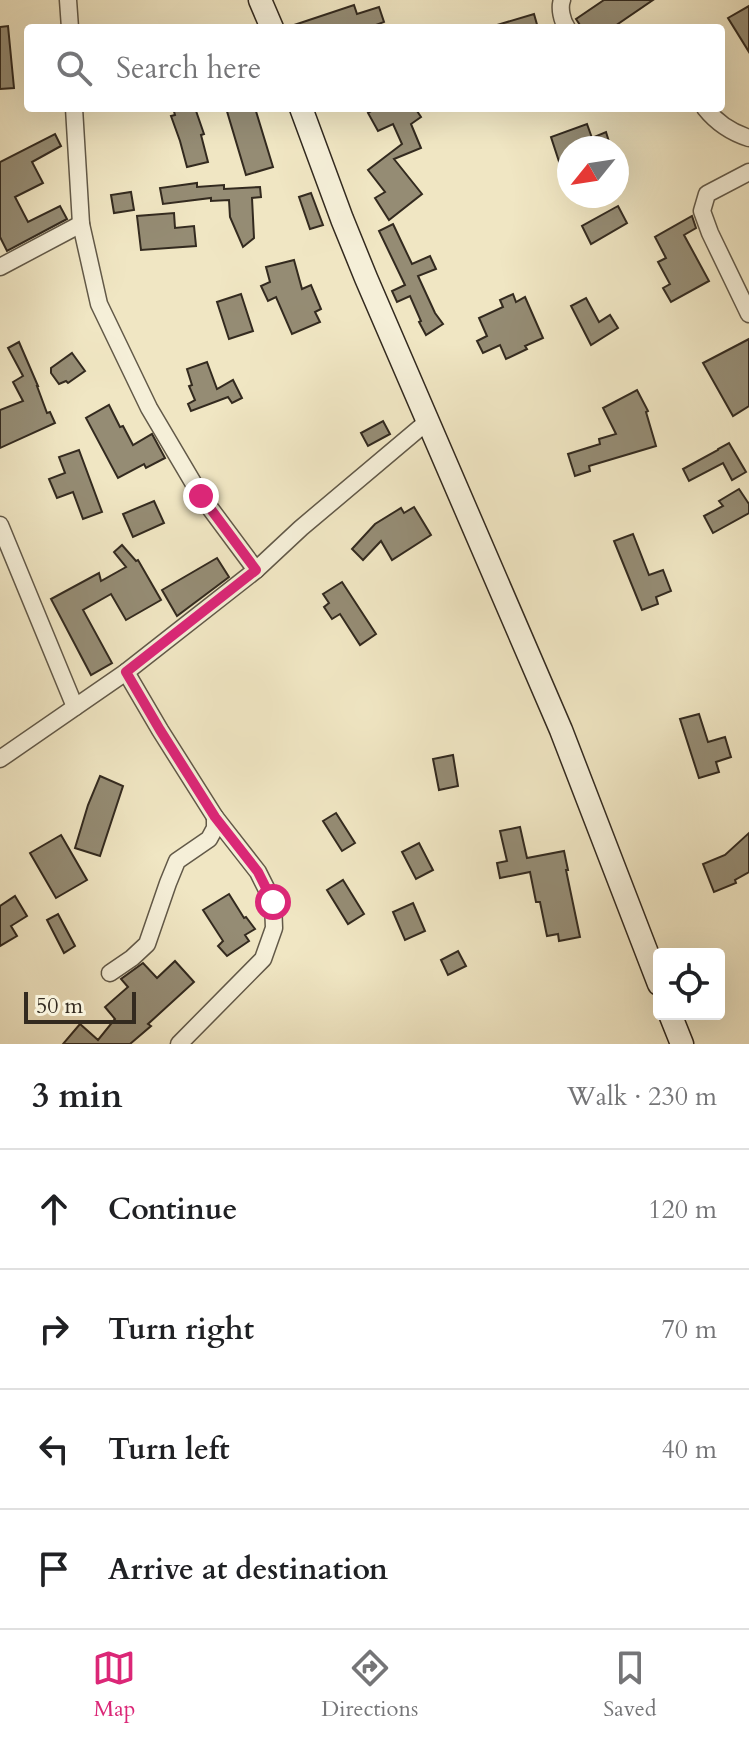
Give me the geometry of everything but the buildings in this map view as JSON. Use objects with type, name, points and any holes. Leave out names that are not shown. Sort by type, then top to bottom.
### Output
[{"type":"street","points":[[68,0],[70,24]]},
{"type":"street","points":[[562,0],[564,24]]},
{"type":"street","points":[[74,112],[81,224],[99,304],[149,408],[201,496],[256,570]]},
{"type":"street","points":[[302,112],[342,219],[561,730],[653,968]]},
{"type":"street","points":[[708,112],[733,133],[749,138]]},
{"type":"street","points":[[749,172],[707,194],[702,211],[749,314]]},
{"type":"street","points":[[0,267],[81,224]]},
{"type":"street","points":[[0,759],[126,672],[256,570],[428,421]]},
{"type":"street","points":[[0,525],[75,707]]},
{"type":"street","points":[[126,672],[215,817],[258,872],[273,902],[274,928],[263,959],[179,1044]]},
{"type":"street","points":[[110,973],[147,944],[177,861],[209,839],[215,828],[215,817]]},
{"type":"street","points":[[672,1020],[682,1044]]},
{"type":"route","points":[[201,496],[256,570],[126,672],[215,817],[258,872],[273,902]]}]
